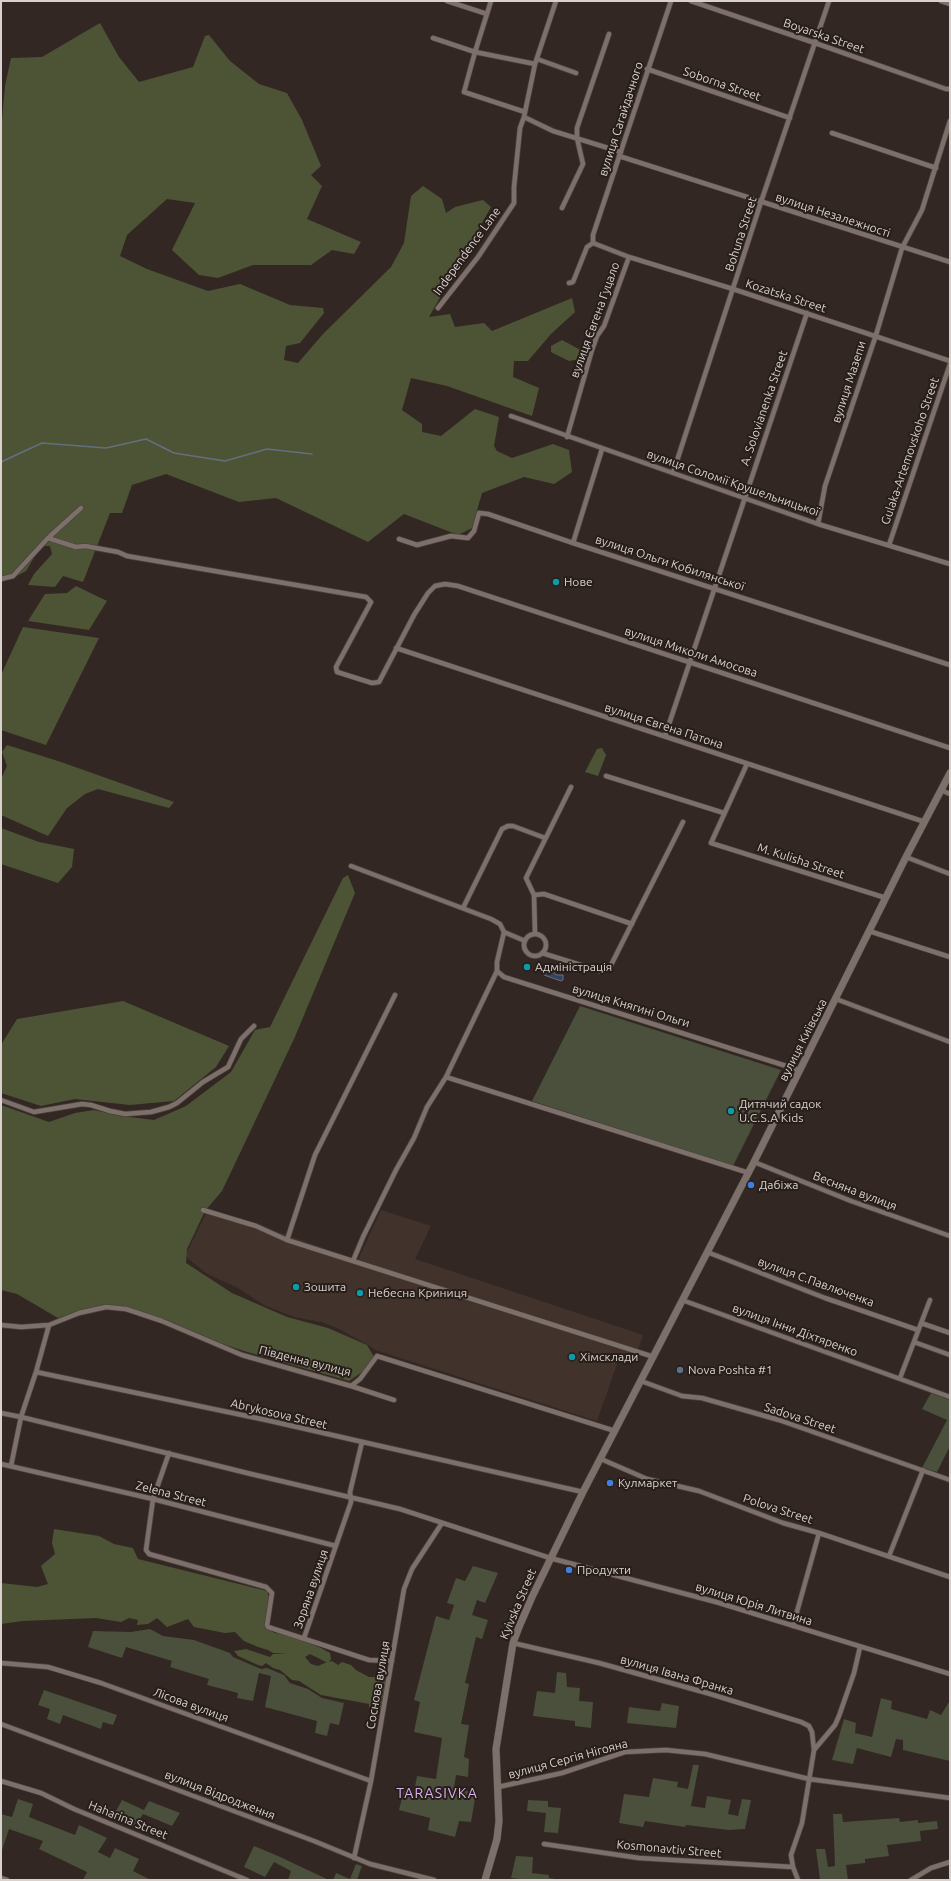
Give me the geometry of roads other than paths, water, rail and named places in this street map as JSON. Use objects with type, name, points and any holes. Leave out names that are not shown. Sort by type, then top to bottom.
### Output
[{"type":"street","points":[[447,1],[486,14]]},
{"type":"street","points":[[491,1],[464,92],[525,112]]},
{"type":"street","name":"Independence Lane","points":[[438,308],[478,257],[514,204],[514,187],[520,128],[524,117],[536,61],[556,1]]},
{"type":"street","name":"вулиця Сагайдачного","points":[[593,243],[593,235],[647,69],[672,1]]},
{"type":"street","name":"Boyarska Street","points":[[691,1],[815,42],[946,89],[950,89]]},
{"type":"street","name":"Bohuna Street","points":[[673,473],[761,202],[829,1]]},
{"type":"street","points":[[941,1],[950,4]]},
{"type":"street","points":[[562,208],[583,164],[577,138],[577,128],[609,34]]},
{"type":"street","points":[[433,38],[475,52],[536,61],[576,73]]},
{"type":"street","name":"Soborna Street","points":[[647,69],[790,118]]},
{"type":"street","name":"вулиця Незалежності","points":[[524,117],[553,131],[761,202],[950,262]]},
{"type":"street","name":"вулиця Мазепи","points":[[818,524],[825,486],[876,335],[902,248],[922,210],[950,121]]},
{"type":"street","points":[[832,133],[936,168]]},
{"type":"street","points":[[569,283],[573,282],[587,247],[593,243]]},
{"type":"street","name":"Kozatska Street","points":[[593,243],[629,257],[876,335],[950,362]]},
{"type":"street","name":"вулиця Євгена Гуцало","points":[[567,437],[592,350],[597,336],[604,326],[629,257]]},
{"type":"street","name":"A. Solovianenka Street","points":[[665,736],[691,663],[744,498],[807,313]]},
{"type":"street","name":"Gulaka-Artemovskoho Street","points":[[889,545],[950,362]]},
{"type":"street","name":"вулиця Соломії Крушельницької","points":[[511,416],[567,437],[818,524],[950,564]]},
{"type":"street","points":[[573,543],[602,449]]},
{"type":"street","points":[[1,579],[13,576],[48,538],[81,508]]},
{"type":"street","name":"вулиця Ольги Кобилянської","points":[[398,539],[417,545],[451,536],[468,538],[474,531],[479,513],[488,514],[950,665]]},
{"type":"street","points":[[48,538],[76,547],[85,546],[118,552],[127,556],[366,597],[371,602],[336,666],[337,672],[349,676],[372,683],[379,682],[396,648]]},
{"type":"street","name":"вулиця Миколи Амосова","points":[[396,648],[428,593],[435,586],[446,584],[458,586],[950,748]]},
{"type":"street","name":"вулиця Євгена Патона","points":[[396,648],[925,822]]},
{"type":"street","points":[[606,776],[724,813],[747,764]]},
{"type":"street","name":"вулиця Київська","points":[[641,1381],[749,1172],[906,857],[950,773]]},
{"type":"street","points":[[535,934],[534,895],[526,878],[571,787]]},
{"type":"street","points":[[941,790],[950,794]]},
{"type":"street","name":"M. Kulisha Street","points":[[724,813],[711,842],[886,898]]},
{"type":"street","points":[[542,953],[546,946],[545,940],[541,936],[535,934],[529,936],[525,940],[524,946],[528,952],[534,956],[542,953],[600,971],[605,971],[611,966],[683,822]]},
{"type":"street","points":[[462,908],[502,829],[508,826],[513,826],[545,838]]},
{"type":"street","points":[[906,857],[950,874]]},
{"type":"street","points":[[351,866],[491,919],[500,924],[504,932],[497,962],[497,971],[446,1077],[427,1107],[414,1138],[369,1224],[353,1261]]},
{"type":"street","points":[[534,895],[544,894],[632,924]]},
{"type":"street","points":[[869,931],[950,957]]},
{"type":"street","points":[[504,932],[525,940]]},
{"type":"street","name":"вулиця Княгині Ольги","points":[[497,971],[504,977],[799,1070]]},
{"type":"street","points":[[288,1240],[315,1155],[395,995]]},
{"type":"street","points":[[836,999],[950,1042]]},
{"type":"street","points":[[1,1100],[34,1112],[82,1104],[125,1114],[151,1112],[166,1108],[178,1103],[203,1082],[228,1067],[241,1039],[254,1026]]},
{"type":"street","points":[[446,1077],[749,1172]]},
{"type":"street","name":"Весняна вулиця","points":[[754,1162],[850,1201],[950,1236]]},
{"type":"street","points":[[204,1210],[256,1226],[288,1240],[654,1357]]},
{"type":"street","name":"вулиця С.Павлюченка","points":[[707,1252],[825,1298],[918,1330]]},
{"type":"street","name":"вулиця Інни Діхтяренко","points":[[682,1300],[950,1397]]},
{"type":"street","points":[[900,1378],[930,1300]]},
{"type":"street","name":"Південна вулиця","points":[[49,1325],[79,1313],[106,1307],[126,1309],[162,1321],[242,1356],[351,1386],[360,1379],[377,1356],[615,1431]]},
{"type":"street","points":[[921,1323],[950,1333]]},
{"type":"street","points":[[1,1325],[21,1327],[49,1325],[22,1417],[11,1466]]},
{"type":"street","points":[[914,1342],[950,1356]]},
{"type":"street","name":"Abrykosova Street","points":[[36,1372],[266,1420],[583,1492]]},
{"type":"street","name":"Kyivska Street","points":[[485,1880],[497,1839],[499,1821],[496,1749],[513,1643],[550,1558],[641,1381]]},
{"type":"street","name":"Sadova Street","points":[[641,1381],[682,1396],[702,1398],[779,1420],[950,1480]]},
{"type":"street","points":[[351,1386],[394,1400]]},
{"type":"street","points":[[1,1412],[400,1509],[550,1558]]},
{"type":"street","name":"Зоряна вулиця","points":[[304,1638],[351,1502],[350,1492],[362,1442]]},
{"type":"street","points":[[169,1453],[153,1499],[146,1550],[149,1554],[266,1587],[272,1593],[267,1625],[268,1628],[304,1638],[369,1660],[392,1661]]},
{"type":"street","name":"Polova Street","points":[[601,1459],[647,1479],[699,1491],[768,1518],[819,1533],[950,1577]]},
{"type":"street","name":"Zelena Street","points":[[1,1464],[153,1499],[336,1546]]},
{"type":"street","points":[[889,1556],[923,1470]]},
{"type":"street","name":"Соснова вулиця","points":[[354,1858],[371,1781],[404,1589],[412,1569],[442,1523]]},
{"type":"street","points":[[793,1626],[819,1533]]},
{"type":"street","name":"вулиця Юрія Литвина","points":[[550,1558],[716,1602],[950,1674]]},
{"type":"street","name":"вулиця Івана Франка","points":[[513,1643],[638,1674],[801,1722],[809,1726],[812,1732],[814,1750]]},
{"type":"street","points":[[798,1880],[793,1867],[791,1855],[802,1823],[814,1750],[835,1725],[854,1673],[860,1647]]},
{"type":"street","name":"Лісова вулиця","points":[[1,1663],[48,1667],[101,1683],[371,1781]]},
{"type":"street","name":"вулиця Відродження","points":[[1,1724],[314,1841],[370,1864],[434,1880]]},
{"type":"street","name":"вулиця Сергія Нігояна","points":[[498,1787],[562,1773],[625,1752],[666,1750],[705,1754],[809,1779],[950,1798]]},
{"type":"street","name":"Haharina Street","points":[[1,1781],[42,1793],[74,1809],[247,1880]]},
{"type":"street","name":"Kosmonavtiv Street","points":[[544,1844],[640,1858],[793,1867]]},
{"type":"street","points":[[911,1880],[931,1868],[950,1862]]},
{"type":"street","points":[[1,1878],[7,1880]]},
{"type":"water","points":[[546,967],[552,969],[556,975],[563,975],[563,980],[561,981],[544,975],[543,971]]},
{"type":"waterway","points":[[1,462],[42,443],[106,448],[146,439],[174,453],[225,461],[267,449],[312,454]]},
{"type":"place","name":"Нове","points":[[556,582]]},
{"type":"place","name":"Адміністрація","points":[[527,967]]},
{"type":"place","name":"Дитячий садок U.C.S.A Kids","points":[[731,1111]]},
{"type":"place","name":"Дабіжа","points":[[751,1185]]},
{"type":"place","name":"Зошита","points":[[296,1287]]},
{"type":"place","name":"Небесна Криниця","points":[[360,1293]]},
{"type":"place","name":"Хімсклади","points":[[572,1357]]},
{"type":"place","name":"Nova Poshta #1","points":[[680,1370]]},
{"type":"place","name":"Кулмаркет","points":[[610,1483]]},
{"type":"place","name":"Продукти","points":[[569,1570]]},
{"type":"district","name":"TARASIVKA","points":[[437,1793]]}]
